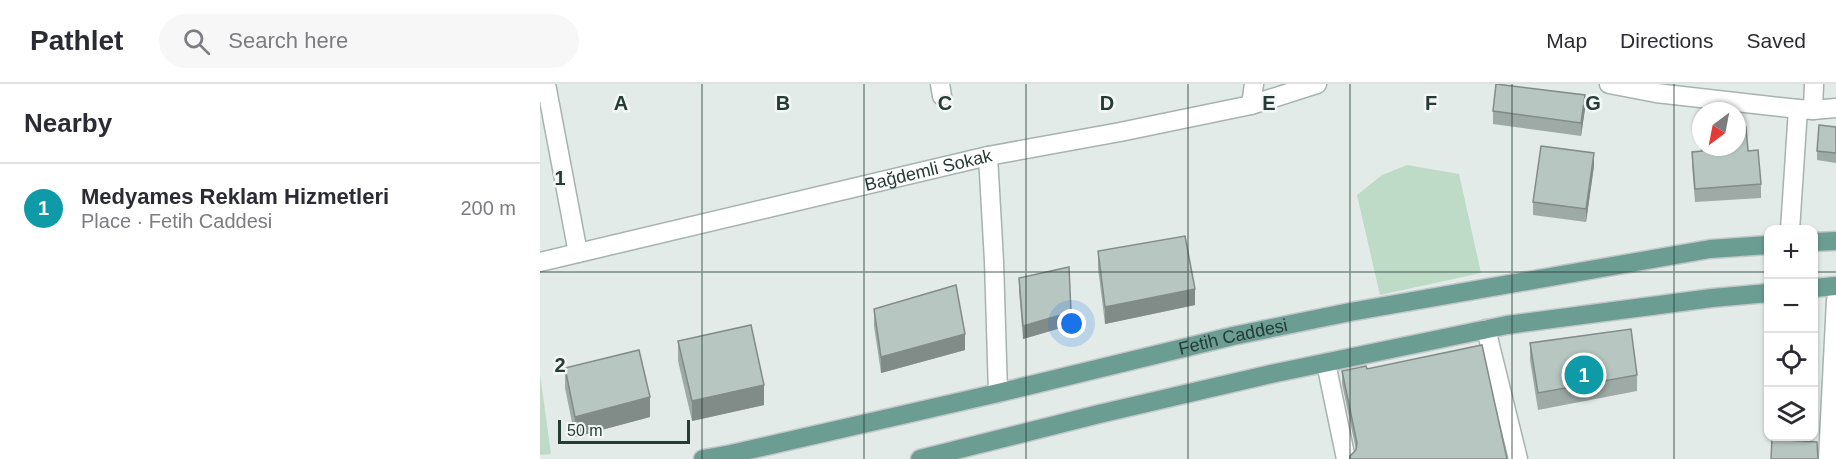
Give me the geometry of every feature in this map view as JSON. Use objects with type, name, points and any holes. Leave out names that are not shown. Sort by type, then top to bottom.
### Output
[{"type":"main road","points":[[1818,242],[1836,241]]},
{"type":"main road","name":"Fetih Caddesi","points":[[703,459],[998,393],[1233,336],[1350,312],[1710,249],[1764,245]]},
{"type":"main road","points":[[1818,288],[1836,286]]},
{"type":"main road","points":[[920,459],[1099,414],[1486,329],[1712,298],[1764,293]]},
{"type":"street","points":[[546,84],[578,253]]},
{"type":"street","points":[[1251,105],[1254,84]]},
{"type":"street","name":"Bağdemli Sokak","points":[[540,262],[988,156],[1251,105],[1317,84]]},
{"type":"street","points":[[1610,84],[1656,93],[1697,91],[1806,110],[1836,108]]},
{"type":"street","points":[[1791,225],[1806,110],[1814,84]]},
{"type":"street","points":[[988,156],[998,393]]},
{"type":"street","points":[[1828,459],[1836,300]]},
{"type":"street","points":[[1486,329],[1518,459]]},
{"type":"street","points":[[1326,363],[1346,459]]},
{"type":"green space","points":[[1407,165],[1459,174],[1481,273],[1380,295],[1357,195],[1382,175]]},
{"type":"green space","points":[[540,374],[551,454],[540,455]]},
{"type":"building","points":[[1496,84],[1585,95],[1581,123],[1493,111]]},
{"type":"building","points":[[1819,125],[1836,127],[1836,153],[1817,151]]},
{"type":"building","points":[[1746,127],[1748,151],[1758,150],[1761,184],[1695,189],[1692,156],[1746,156]]},
{"type":"building","points":[[1541,146],[1594,153],[1586,209],[1533,202]]},
{"type":"building","points":[[1185,236],[1195,289],[1105,307],[1098,251]]},
{"type":"building","points":[[1069,267],[1071,312],[1023,326],[1019,278]]},
{"type":"building","points":[[956,285],[965,334],[881,357],[874,309]]},
{"type":"building","points":[[751,325],[764,385],[692,401],[678,341]]},
{"type":"building","points":[[1631,329],[1637,375],[1538,393],[1530,343]]},
{"type":"building","points":[[1482,345],[1507,459],[1350,459],[1356,450],[1357,443],[1342,371],[1366,366],[1367,369]]},
{"type":"building","points":[[639,350],[650,397],[575,417],[565,368]]},
{"type":"building","points":[[1772,441],[1817,442],[1818,459],[1771,459]]},
{"type":"place","name":"Medyames Reklam Hizmetleri","points":[[1584,375]]}]
